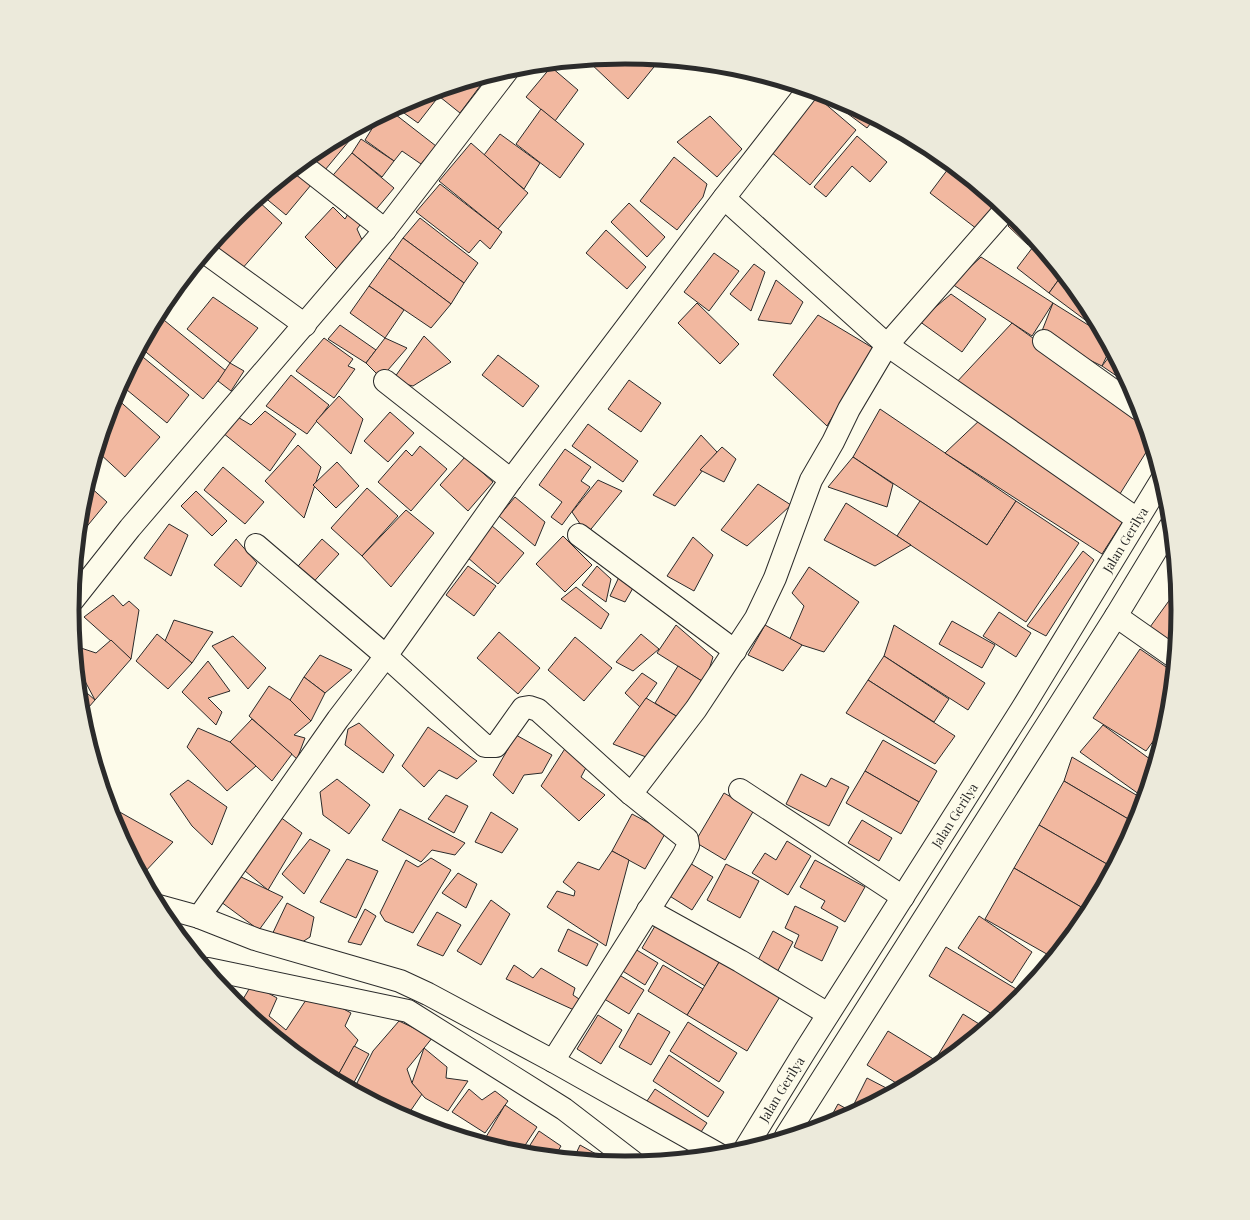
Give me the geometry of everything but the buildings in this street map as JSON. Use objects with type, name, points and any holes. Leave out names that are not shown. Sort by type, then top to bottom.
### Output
[{"type":"main road","points":[[80,592],[128,531],[305,326],[385,230],[501,78]]},
{"type":"main road","points":[[199,917],[338,719],[386,656],[511,480],[724,198],[805,94]]},
{"type":"main road","points":[[306,167],[385,230]]},
{"type":"main road","points":[[724,198],[887,345],[1137,519]]},
{"type":"main road","points":[[631,794],[696,709],[756,618],[775,578],[811,480],[833,442],[849,409],[887,345],[1001,214]]},
{"type":"main road","points":[[210,256],[305,326]]},
{"type":"main road","points":[[1044,341],[1130,403]]},
{"type":"main road","points":[[385,381],[511,480]]},
{"type":"main road","name":"Jalan Gerilya","points":[[750,1141],[828,1014],[1022,709],[1157,487]]},
{"type":"main road","points":[[579,535],[735,651]]},
{"type":"main road","points":[[790,1130],[1116,616],[1165,535]]},
{"type":"main road","points":[[256,545],[386,656],[485,746],[496,746],[522,708],[529,707],[538,710],[631,794],[687,839],[688,846],[683,856],[553,1061]]},
{"type":"main road","points":[[1116,616],[1169,653]]},
{"type":"main road","points":[[1022,709],[1048,723]]},
{"type":"main road","points":[[740,790],[903,897]]},
{"type":"main road","points":[[168,909],[199,917],[255,939],[400,981],[435,997],[553,1061],[709,1149]]},
{"type":"main road","points":[[648,910],[740,961],[828,1014]]},
{"type":"main road","points":[[214,970],[408,1011],[564,1109],[625,1156]]}]
